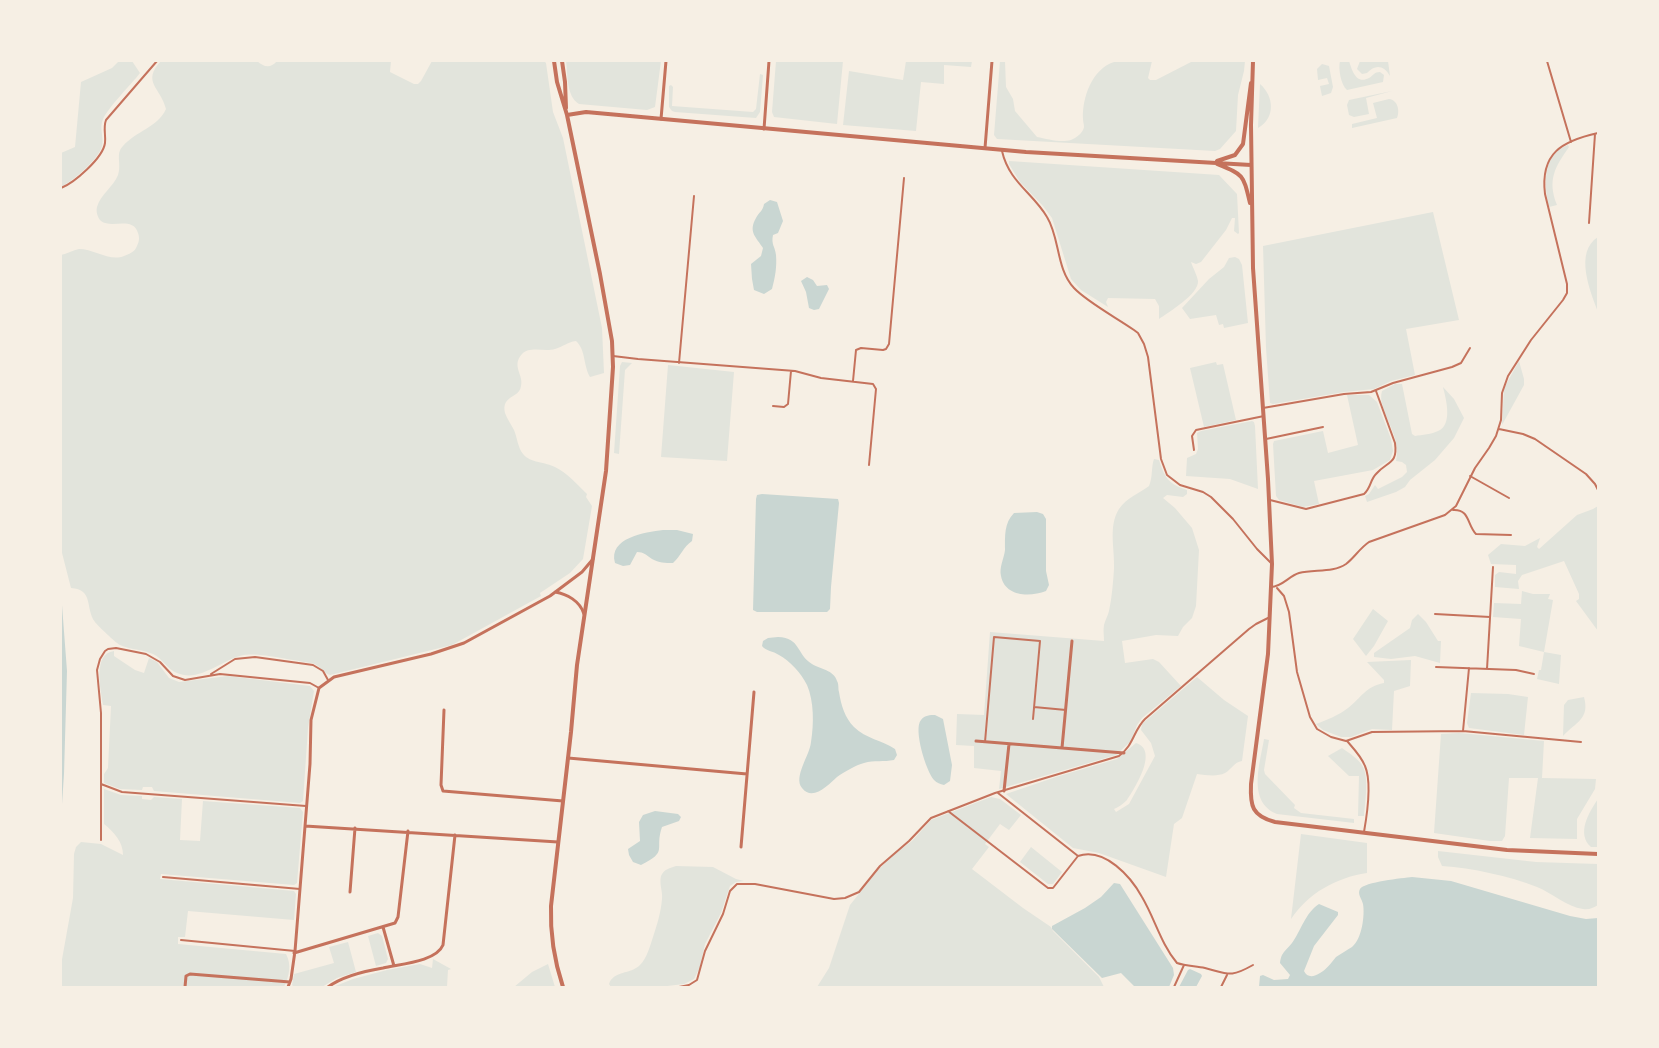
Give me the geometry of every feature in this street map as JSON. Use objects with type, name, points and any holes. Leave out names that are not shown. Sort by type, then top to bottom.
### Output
[{"type":"street","points":[[554,61],[598,266],[613,356],[613,382],[606,470],[577,665],[551,906],[550,924],[554,955],[563,987]]},
{"type":"street","points":[[562,61],[567,115]]},
{"type":"street","points":[[661,119],[666,61]]},
{"type":"street","points":[[764,129],[769,61]]},
{"type":"street","points":[[985,148],[992,61]]},
{"type":"street","points":[[1253,61],[1251,165],[1253,268],[1270,500],[1274,587],[1265,682],[1252,773],[1251,805],[1261,817],[1274,822],[1506,850],[1598,854]]},
{"type":"street","points":[[1213,162],[1234,155],[1243,144],[1247,125],[1248,93],[1253,73]]},
{"type":"street","points":[[567,115],[586,112],[1072,155],[1251,165]]},
{"type":"street","points":[[1213,162],[1242,176],[1252,214]]},
{"type":"street","points":[[288,987],[294,952],[300,889],[312,720],[320,688],[328,680],[456,646],[472,639],[554,592],[582,572],[593,559]]},
{"type":"street","points":[[554,592],[564,594],[574,600],[584,614]]},
{"type":"street","points":[[1062,748],[1072,641]]},
{"type":"street","points":[[741,846],[754,692]]},
{"type":"street","points":[[444,710],[441,785],[443,791],[563,801]]},
{"type":"street","points":[[976,741],[1124,753]]},
{"type":"street","points":[[1004,791],[1009,744]]},
{"type":"street","points":[[568,758],[747,774]]},
{"type":"street","points":[[305,826],[408,831],[558,842]]},
{"type":"street","points":[[350,892],[355,828]]},
{"type":"street","points":[[294,952],[383,927],[398,920],[408,831]]},
{"type":"street","points":[[328,987],[349,977],[427,958],[442,948],[455,835]]},
{"type":"street","points":[[383,927],[394,966]]},
{"type":"street","points":[[185,987],[186,976],[190,974],[290,982]]},
{"type":"lane","points":[[61,188],[91,166],[102,152],[105,145],[104,123],[108,116],[157,61]]},
{"type":"lane","points":[[1547,61],[1570,142]]},
{"type":"lane","points":[[1364,832],[1367,806],[1366,768],[1346,741],[1323,733],[1313,724],[1297,672],[1289,612],[1284,596],[1274,587],[1299,573],[1342,566],[1348,563],[1359,549],[1369,542],[1445,515],[1453,510],[1470,476],[1493,442],[1499,429],[1504,383],[1531,340],[1567,293],[1567,284],[1545,194],[1544,180],[1547,165],[1553,153],[1561,146],[1596,133],[1589,224]]},
{"type":"lane","points":[[1002,149],[1007,164],[1018,184],[1048,217],[1057,242],[1064,271],[1070,283],[1084,296],[1138,333],[1144,344],[1150,370],[1161,459],[1167,475],[1180,485],[1203,492],[1211,497],[1234,519],[1257,549],[1272,564]]},
{"type":"lane","points":[[854,381],[856,350],[861,348],[883,350],[889,344],[904,178]]},
{"type":"lane","points":[[679,362],[694,196]]},
{"type":"lane","points":[[1263,408],[1344,394],[1376,391],[1393,383],[1461,363],[1470,348]]},
{"type":"lane","points":[[613,356],[791,371],[821,378],[873,384],[876,389],[869,465]]},
{"type":"lane","points":[[773,406],[788,404],[791,371]]},
{"type":"lane","points":[[1270,500],[1306,510],[1364,494],[1367,491],[1374,475],[1392,462],[1396,451],[1395,443],[1376,391]]},
{"type":"lane","points":[[1194,450],[1192,436],[1196,430],[1264,416]]},
{"type":"lane","points":[[1265,439],[1323,427]]},
{"type":"lane","points":[[1499,429],[1523,434],[1535,439],[1586,474],[1598,490]]},
{"type":"lane","points":[[1470,476],[1509,498]]},
{"type":"lane","points":[[1453,510],[1458,509],[1466,514],[1476,534],[1511,535]]},
{"type":"lane","points":[[1488,669],[1493,567]]},
{"type":"lane","points":[[1436,614],[1490,617]]},
{"type":"lane","points":[[679,987],[689,985],[697,980],[705,952],[722,914],[730,890],[737,884],[755,884],[834,899],[850,897],[861,890],[880,866],[914,836],[928,820],[998,793],[1113,759],[1124,753],[1132,743],[1145,719],[1256,624],[1270,617]]},
{"type":"lane","points":[[986,742],[994,637],[1040,641],[1033,719]]},
{"type":"lane","points":[[101,840],[101,714],[97,670],[100,659],[105,651],[116,648],[146,654],[178,678],[191,679],[209,675],[254,676],[310,683],[320,688]]},
{"type":"lane","points":[[209,675],[228,662],[249,656],[313,665],[323,670],[328,680]]},
{"type":"lane","points":[[1436,667],[1516,670],[1534,674]]},
{"type":"lane","points":[[1463,732],[1469,668]]},
{"type":"lane","points":[[1034,707],[1066,710]]},
{"type":"lane","points":[[1346,741],[1372,732],[1463,732],[1581,742]]},
{"type":"lane","points":[[101,784],[122,792],[306,806]]},
{"type":"lane","points":[[998,793],[1078,856]]},
{"type":"lane","points":[[948,811],[1048,888],[1053,888],[1078,856],[1088,854],[1101,856],[1112,863],[1142,896],[1158,934],[1178,963],[1227,975],[1253,965]]},
{"type":"lane","points":[[163,877],[300,889]]},
{"type":"lane","points":[[181,940],[294,952]]},
{"type":"lane","points":[[1174,987],[1184,965]]},
{"type":"lane","points":[[1220,987],[1227,975]]},
{"type":"shaded area","points":[[1128,60],[1152,61],[1148,78],[1156,80],[1193,61],[1245,61],[1238,95],[1236,131],[1220,149],[1215,151],[997,139],[994,135],[1000,61],[1005,61],[1006,87],[1013,99],[1015,111],[1037,137],[1067,141],[1079,135],[1084,127],[1084,102],[1094,78],[1106,66],[1114,62]]},
{"type":"shaded area","points":[[119,61],[132,61],[140,73],[103,119],[101,126],[102,146],[96,157],[78,175],[61,187],[61,153],[75,147],[81,82],[112,68]]},
{"type":"shaded area","points":[[161,61],[257,61],[267,66],[277,61],[391,61],[390,72],[414,84],[418,84],[421,81],[432,61],[544,61],[546,63],[553,112],[563,138],[602,328],[604,373],[590,377],[583,353],[576,341],[551,350],[529,350],[519,358],[520,389],[505,404],[505,413],[514,430],[521,452],[534,461],[551,465],[564,472],[587,494],[586,497],[592,506],[583,559],[570,573],[540,593],[541,596],[452,645],[330,675],[312,663],[250,654],[236,657],[203,673],[186,675],[177,673],[153,654],[120,645],[95,622],[86,596],[78,589],[71,588],[61,549],[61,255],[79,249],[119,257],[131,253],[136,248],[139,239],[138,233],[132,225],[105,223],[98,216],[97,209],[101,198],[118,175],[119,152],[121,149],[128,141],[157,121],[166,109],[152,80],[155,68]]},
{"type":"shaded area","points":[[566,61],[661,61],[655,107],[647,110],[579,104],[570,91]]},
{"type":"shaded area","points":[[776,61],[843,61],[837,124],[774,117],[772,112]]},
{"type":"shaded area","points":[[906,61],[972,61],[971,67],[944,65],[944,84],[921,82],[916,131],[843,125],[849,71],[903,80]]},
{"type":"shaded area","points":[[1340,61],[1349,61],[1355,76],[1361,80],[1365,80],[1380,72],[1384,75],[1383,82],[1347,90],[1340,77]]},
{"type":"shaded area","points":[[1360,61],[1388,61],[1390,76],[1388,72],[1379,67],[1362,74],[1357,69]]},
{"type":"shaded area","points":[[1322,64],[1329,66],[1333,87],[1331,93],[1322,96],[1320,86],[1329,84],[1327,78],[1318,80],[1317,69]]},
{"type":"shaded area","points":[[760,74],[763,75],[760,112],[756,118],[675,112],[669,107],[669,86],[671,85],[673,87],[672,106],[753,112],[756,109]]},
{"type":"shaded area","points":[[1260,84],[1268,95],[1271,107],[1268,119],[1258,128]]},
{"type":"shaded area","points":[[1392,91],[1366,98],[1369,114],[1354,117],[1349,115],[1347,105],[1349,100]]},
{"type":"shaded area","points":[[1389,99],[1398,106],[1397,118],[1352,128],[1352,124],[1377,118],[1373,103]]},
{"type":"shaded area","points":[[1568,145],[1569,147],[1554,174],[1553,188],[1557,205],[1549,207],[1546,180],[1549,163],[1553,155]]},
{"type":"shaded area","points":[[1009,161],[1219,175],[1237,194],[1239,233],[1234,231],[1235,218],[1232,218],[1226,230],[1201,262],[1196,264],[1191,262],[1198,281],[1194,291],[1183,302],[1159,319],[1159,306],[1155,299],[1108,298],[1106,302],[1108,307],[1081,290],[1071,279],[1052,218],[1020,182]]},
{"type":"shaded area","points":[[770,200],[777,202],[783,221],[778,233],[773,235],[772,241],[776,252],[776,272],[772,289],[764,294],[754,290],[752,279],[751,264],[761,256],[763,248],[754,234],[753,227],[764,204]]},
{"type":"shaded area","points":[[1433,212],[1459,320],[1406,329],[1415,375],[1391,381],[1374,389],[1270,403],[1266,348],[1263,246]]},
{"type":"shaded area","points":[[1598,237],[1598,312],[1588,283],[1585,262],[1591,244]]},
{"type":"shaded area","points":[[1235,257],[1239,259],[1242,265],[1248,323],[1224,328],[1223,324],[1219,325],[1216,315],[1190,319],[1182,308],[1209,279],[1224,267],[1229,258]]},
{"type":"shaded area","points":[[807,277],[813,280],[817,286],[827,285],[829,289],[819,309],[809,308],[806,292],[801,281]]},
{"type":"shaded area","points":[[1519,361],[1524,385],[1502,425],[1504,388]]},
{"type":"shaded area","points":[[622,362],[632,363],[625,370],[619,454],[614,453],[620,366]]},
{"type":"shaded area","points":[[1216,362],[1217,365],[1223,364],[1236,420],[1204,427],[1190,368]]},
{"type":"shaded area","points":[[668,365],[734,372],[727,461],[661,457]]},
{"type":"shaded area","points":[[1395,384],[1402,384],[1412,434],[1415,436],[1436,432],[1443,428],[1446,423],[1446,398],[1443,387],[1454,399],[1464,418],[1454,438],[1435,460],[1410,480],[1405,487],[1367,502],[1365,496],[1369,494],[1375,485],[1378,489],[1402,477],[1407,472],[1406,465],[1396,461],[1396,442],[1381,398],[1382,391]]},
{"type":"shaded area","points":[[1347,395],[1369,395],[1377,402],[1391,439],[1393,451],[1390,460],[1373,470],[1314,481],[1319,504],[1303,507],[1279,500],[1276,496],[1274,441],[1323,431],[1328,453],[1358,445]]},
{"type":"shaded area","points":[[1252,421],[1255,426],[1258,489],[1230,479],[1186,476],[1187,458],[1196,454],[1198,449],[1197,433]]},
{"type":"shaded area","points":[[1154,459],[1159,460],[1165,476],[1171,483],[1187,490],[1187,494],[1183,497],[1167,495],[1163,498],[1175,508],[1192,528],[1199,550],[1196,606],[1192,618],[1183,627],[1178,636],[1156,635],[1122,641],[1125,663],[1153,659],[1159,662],[1181,686],[1142,718],[1131,741],[1116,755],[999,789],[1001,771],[974,768],[974,746],[956,745],[957,714],[984,715],[990,632],[1104,641],[1104,625],[1109,611],[1113,585],[1114,523],[1119,509],[1125,502],[1149,486]]},
{"type":"shaded area","points":[[757,495],[838,499],[830,609],[827,612],[757,612],[753,610],[756,499]]},
{"type":"shaded area","points":[[1598,506],[1598,631],[1576,601],[1579,599],[1579,594],[1564,561],[1522,575],[1518,581],[1519,589],[1495,587],[1495,575],[1499,572],[1516,574],[1516,565],[1491,564],[1488,555],[1501,544],[1525,546],[1540,538],[1537,547],[1539,549],[1577,515]]},
{"type":"shaded area","points":[[1037,512],[1043,514],[1046,519],[1046,571],[1049,585],[1046,591],[1040,593],[1019,594],[1007,588],[1001,576],[1007,525],[1014,513]]},
{"type":"shaded area","points":[[677,530],[693,534],[692,541],[673,563],[657,561],[643,553],[637,552],[630,565],[623,566],[615,563],[614,554],[622,542],[647,532]]},
{"type":"shaded area","points":[[1522,591],[1533,594],[1550,594],[1548,599],[1553,600],[1544,652],[1519,646],[1521,619],[1493,617],[1494,603],[1521,604]]},
{"type":"shaded area","points":[[61,592],[67,671],[61,819]]},
{"type":"shaded area","points":[[1373,609],[1388,621],[1366,656],[1353,639]]},
{"type":"shaded area","points":[[1418,614],[1426,622],[1438,641],[1441,641],[1440,663],[1415,656],[1391,659],[1374,657],[1374,653],[1410,628],[1412,620]]},
{"type":"shaded area","points":[[778,637],[791,640],[807,660],[833,674],[838,682],[840,697],[848,720],[859,731],[895,749],[897,755],[894,760],[857,765],[816,793],[806,792],[802,788],[799,778],[810,747],[812,735],[813,713],[811,698],[807,685],[795,668],[777,654],[762,646],[763,641],[768,638]]},
{"type":"shaded area","points":[[114,651],[114,656],[135,670],[144,673],[149,658],[157,662],[169,678],[179,682],[228,676],[310,686],[314,691],[308,728],[303,801],[300,803],[154,791],[152,787],[143,787],[142,790],[120,789],[104,783],[104,774],[108,768],[111,706],[103,705],[100,665],[107,654]]},
{"type":"shaded area","points":[[1544,652],[1561,655],[1559,684],[1537,679],[1539,670],[1541,670]]},
{"type":"shaded area","points":[[1411,660],[1410,686],[1394,691],[1392,730],[1372,729],[1351,737],[1341,737],[1323,730],[1316,724],[1341,713],[1372,687],[1384,683],[1384,680],[1367,662]]},
{"type":"shaded area","points":[[1197,677],[1224,700],[1248,716],[1242,761],[1219,775],[1197,774],[1182,818],[1174,824],[1166,877],[1099,853],[1073,848],[1006,794],[1117,759],[1136,743],[1143,747],[1145,753],[1143,770],[1127,800],[1114,809],[1116,812],[1129,804],[1155,756],[1151,743],[1141,730],[1142,724]]},
{"type":"shaded area","points":[[1471,693],[1508,694],[1528,697],[1524,735],[1469,728],[1467,723]]},
{"type":"shaded area","points":[[1584,697],[1585,710],[1581,720],[1563,736],[1564,705],[1568,700]]},
{"type":"shaded area","points":[[935,715],[943,719],[952,765],[950,781],[944,785],[936,782],[931,775],[919,741],[919,725],[921,720],[926,716]]},
{"type":"shaded area","points":[[1459,733],[1544,741],[1542,778],[1596,779],[1595,789],[1577,819],[1577,839],[1530,838],[1538,778],[1509,778],[1505,836],[1502,841],[1434,833],[1441,734]]},
{"type":"shaded area","points":[[1264,739],[1269,740],[1265,774],[1295,805],[1294,808],[1301,813],[1354,819],[1354,823],[1277,814],[1268,808],[1262,801],[1258,781]]},
{"type":"shaded area","points":[[1342,748],[1359,761],[1365,772],[1364,816],[1358,816],[1359,776],[1349,776],[1328,756]]},
{"type":"shaded area","points":[[104,789],[121,795],[142,796],[142,799],[151,800],[154,797],[182,799],[180,840],[200,841],[203,801],[300,808],[303,812],[297,883],[294,885],[161,874],[160,879],[294,891],[296,894],[294,920],[188,911],[185,937],[178,937],[178,944],[286,954],[289,970],[284,987],[61,987],[61,965],[73,898],[74,854],[76,847],[81,842],[101,844],[123,855],[123,850],[117,838],[104,824]]},
{"type":"shaded area","points":[[991,797],[1000,799],[1021,815],[1009,830],[1000,824],[985,844],[989,847],[972,869],[1051,927],[1099,977],[1104,987],[817,987],[829,968],[850,905],[878,870],[912,841],[931,820]]},
{"type":"shaded area","points":[[1598,799],[1598,847],[1591,847],[1584,836],[1585,823]]},
{"type":"shaded area","points":[[655,811],[678,814],[681,817],[679,821],[662,827],[658,853],[641,865],[633,862],[628,849],[640,841],[639,822],[643,815]]},
{"type":"shaded area","points":[[1301,834],[1367,843],[1367,873],[1355,875],[1324,888],[1306,902],[1291,919]]},
{"type":"shaded area","points":[[1031,847],[1062,872],[1053,884],[1048,884],[1020,862]]},
{"type":"shaded area","points":[[1438,851],[1536,862],[1598,864],[1598,905],[1587,909],[1577,908],[1537,887],[1515,879],[1442,866],[1438,857]]},
{"type":"shaded area","points":[[676,866],[713,867],[744,881],[736,882],[730,886],[721,913],[705,944],[700,967],[694,979],[684,984],[659,987],[611,987],[609,984],[611,980],[618,974],[636,968],[645,959],[661,909],[661,876],[665,870]]},
{"type":"shaded area","points":[[1412,877],[1451,881],[1570,916],[1586,919],[1598,918],[1598,987],[1259,987],[1260,976],[1263,975],[1274,980],[1288,979],[1290,975],[1280,963],[1282,956],[1310,912],[1319,904],[1338,912],[1338,915],[1314,946],[1304,971],[1307,975],[1311,976],[1325,970],[1336,957],[1352,947],[1358,938],[1364,914],[1359,893],[1360,889],[1376,882]]},
{"type":"shaded area","points":[[1114,883],[1120,884],[1173,968],[1174,975],[1169,987],[1135,987],[1121,973],[1102,978],[1052,929],[1052,926],[1101,897]]},
{"type":"shaded area","points":[[378,933],[382,936],[388,959],[386,963],[376,966],[368,936]]},
{"type":"shaded area","points":[[348,942],[356,972],[337,978],[322,987],[294,987],[292,985],[294,974],[334,963],[329,947]]},
{"type":"shaded area","points":[[433,959],[451,969],[448,970],[447,987],[333,987],[353,979],[387,970],[420,964],[432,968]]},
{"type":"shaded area","points":[[548,964],[555,987],[514,987],[532,972]]},
{"type":"shaded area","points":[[1190,969],[1202,976],[1196,987],[1179,987],[1188,970]]}]
